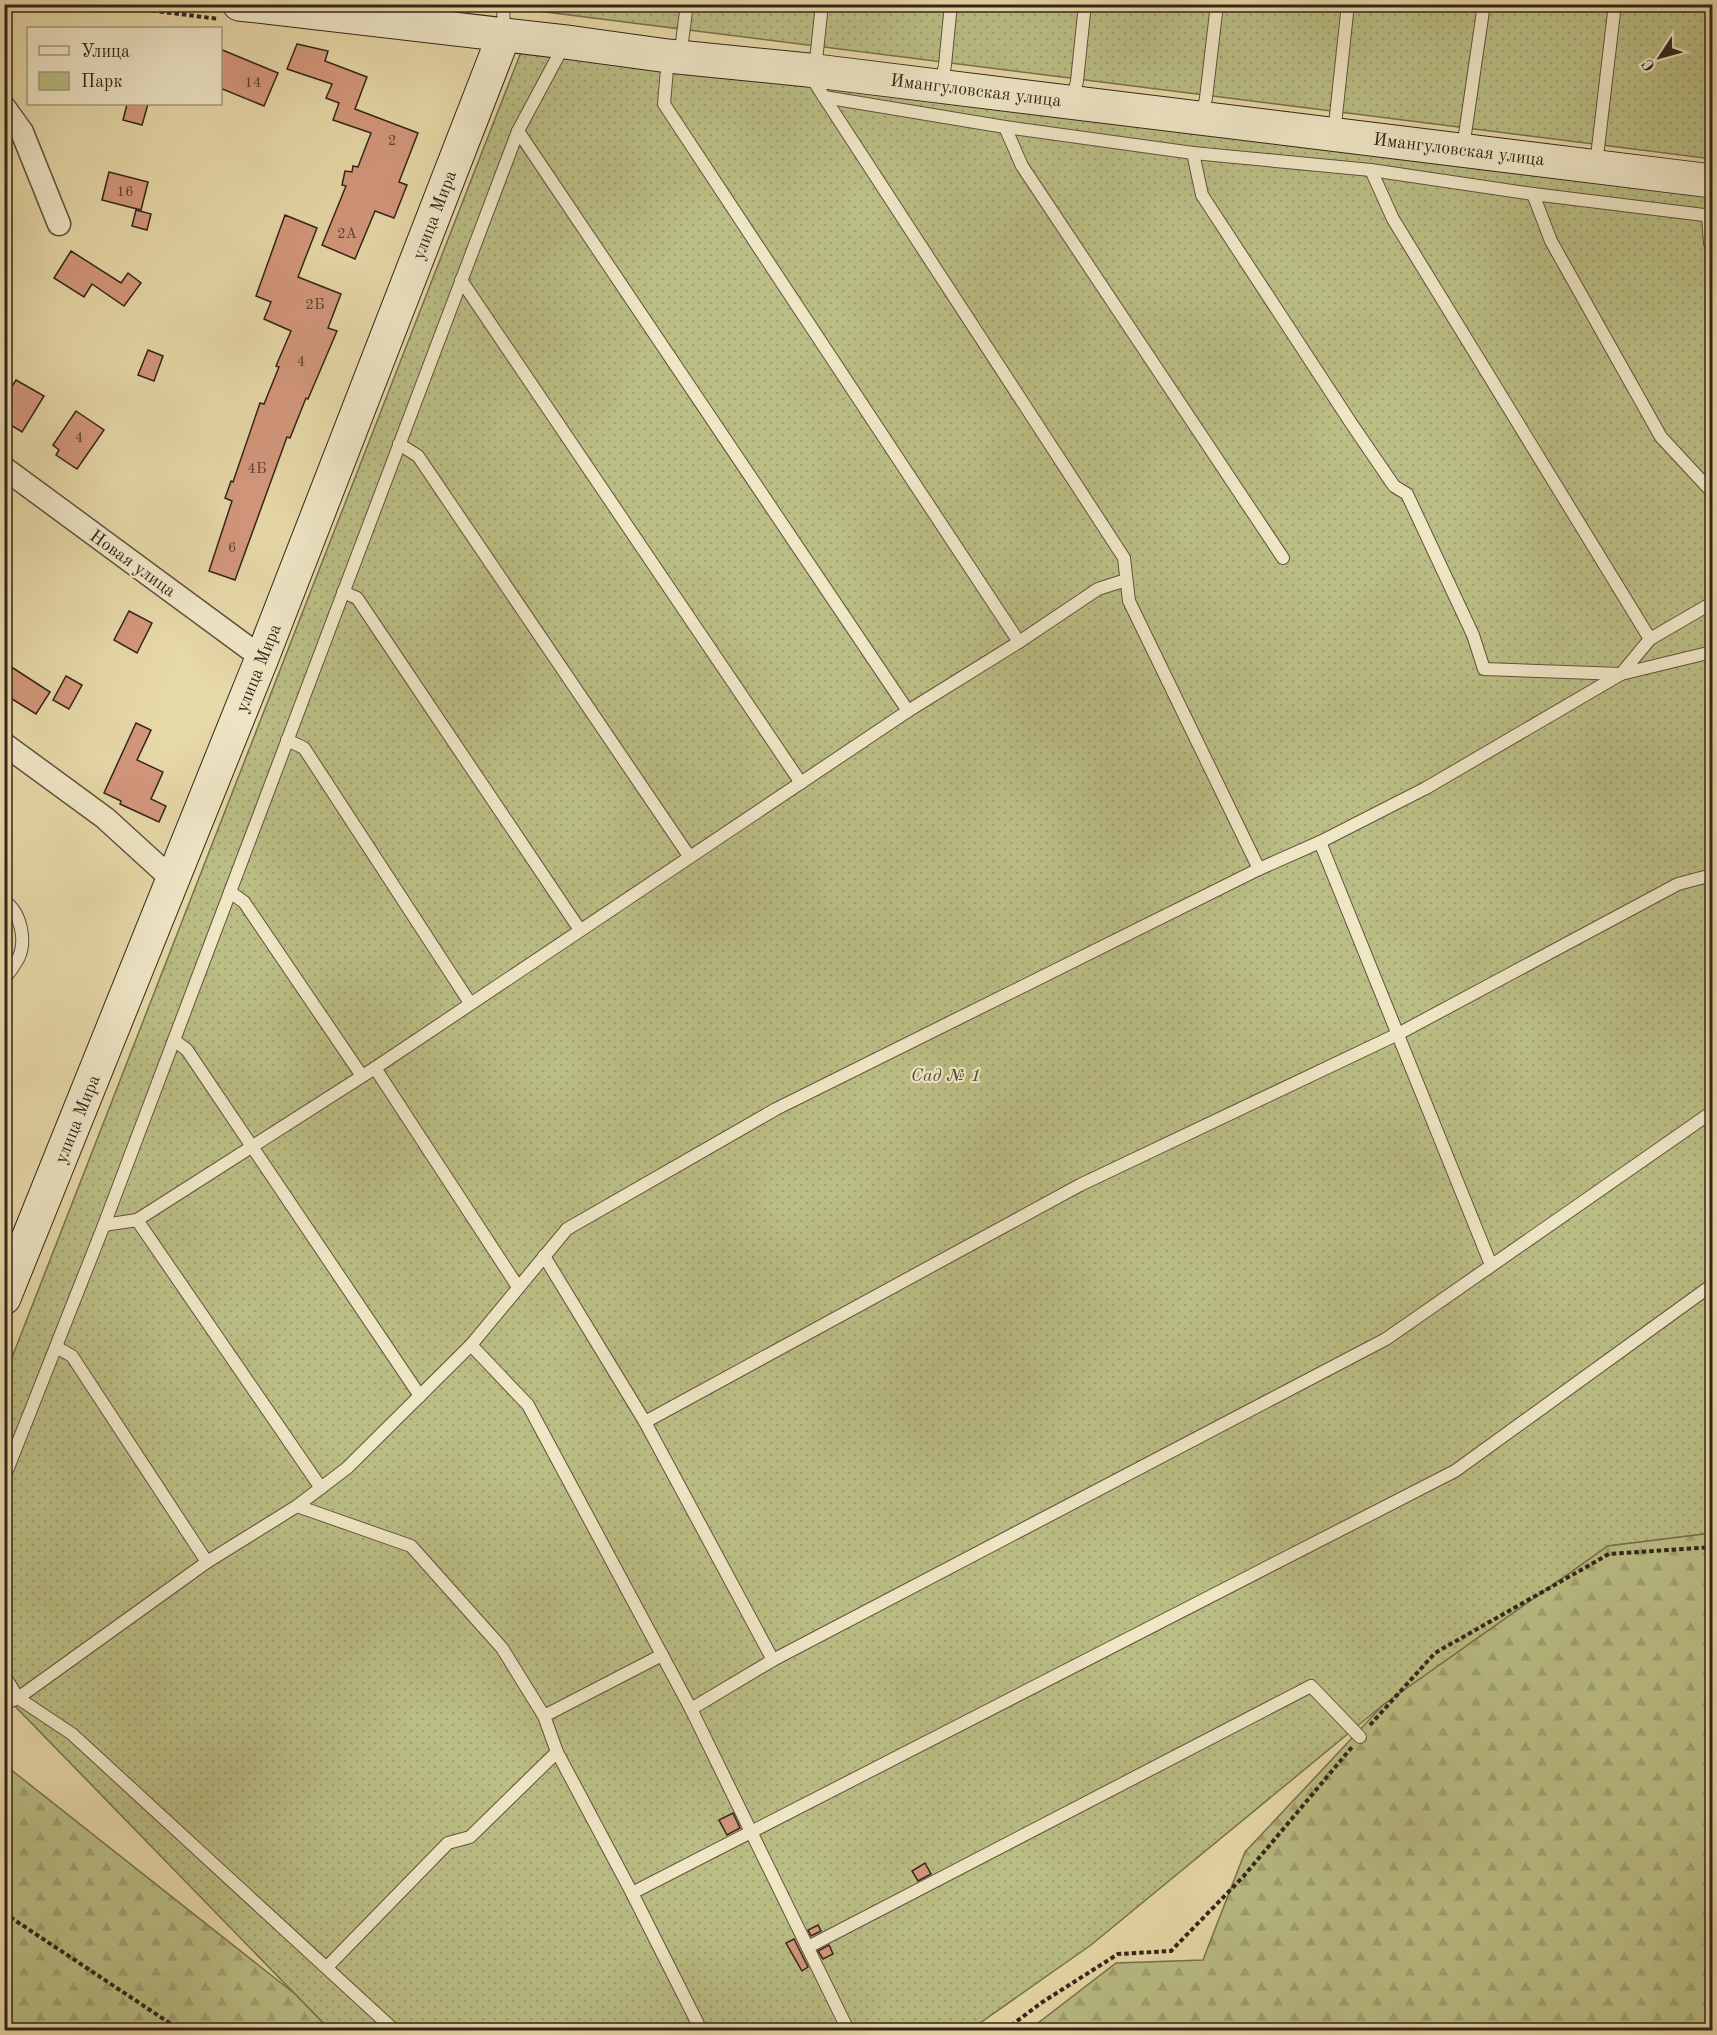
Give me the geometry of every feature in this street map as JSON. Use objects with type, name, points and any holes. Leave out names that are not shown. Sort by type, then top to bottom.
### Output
[{"type":"main road","name":"Имангуловская улица","points":[[239,4],[503,20],[566,42],[816,79],[940,86],[1713,181]]},
{"type":"main road","name":"улица Мира","points":[[4,1298],[14,1249],[173,880],[262,658],[503,20]]},
{"type":"street","points":[[4,107],[22,132],[59,224]]},
{"type":"street","name":"Новая улица","points":[[4,468],[262,658]]},
{"type":"street","points":[[4,744],[105,818],[173,880]]},
{"type":"lane","points":[[687,4],[664,104],[1019,642]]},
{"type":"lane","points":[[822,4],[816,79],[1124,558],[1129,601],[1259,869]]},
{"type":"lane","points":[[940,86],[945,65],[951,4]]},
{"type":"lane","points":[[1072,102],[1077,81],[1085,4]]},
{"type":"lane","points":[[1202,118],[1217,4]]},
{"type":"lane","points":[[1334,134],[1348,4]]},
{"type":"lane","points":[[1463,149],[1484,4]]},
{"type":"lane","points":[[1596,166],[1615,4]]},
{"type":"lane","points":[[4,1478],[104,1225],[518,131],[566,42]]},
{"type":"lane","points":[[816,79],[1005,127],[1193,153],[1371,170],[1533,194],[1711,216],[1710,243],[1713,247]]},
{"type":"lane","points":[[1005,127],[1022,166],[1282,558]]},
{"type":"lane","points":[[518,131],[908,711]]},
{"type":"lane","points":[[1193,153],[1202,195],[1363,441],[1394,486],[1407,494],[1473,635],[1484,669],[1621,674],[1713,652]]},
{"type":"lane","points":[[1371,170],[1394,219],[1650,639]]},
{"type":"lane","points":[[1533,194],[1551,241],[1661,437],[1713,492]]},
{"type":"lane","points":[[461,280],[801,783]]},
{"type":"lane","points":[[399,444],[418,456],[689,856]]},
{"type":"lane","points":[[104,1225],[137,1220],[375,1068],[908,711],[1019,642],[1098,589],[1126,580]]},
{"type":"lane","points":[[343,592],[357,598],[580,930]]},
{"type":"lane","points":[[4,1704],[18,1698],[207,1562],[297,1506],[347,1468],[471,1345],[567,1229],[776,1108],[1426,788],[1621,674],[1650,639],[1713,603]]},
{"type":"lane","points":[[287,740],[304,748],[470,1004]]},
{"type":"lane","points":[[1320,842],[1491,1265]]},
{"type":"lane","points":[[645,1422],[1080,1185],[1398,1034],[1678,884],[1713,875]]},
{"type":"lane","points":[[230,892],[244,902],[362,1076]]},
{"type":"lane","points":[[4,902],[10,905],[22,928],[19,957],[4,979]]},
{"type":"lane","points":[[174,1040],[187,1050],[420,1396]]},
{"type":"lane","points":[[375,1068],[518,1287]]},
{"type":"lane","points":[[691,1709],[772,1660],[1386,1339],[1713,1112]]},
{"type":"lane","points":[[137,1220],[321,1488]]},
{"type":"lane","points":[[544,1256],[645,1422],[772,1660]]},
{"type":"lane","points":[[632,1893],[1455,1471],[1713,1285]]},
{"type":"lane","points":[[471,1345],[528,1405],[691,1709],[753,1832],[848,2031]]},
{"type":"lane","points":[[56,1347],[72,1356],[207,1562]]},
{"type":"lane","points":[[297,1506],[411,1546],[502,1648],[544,1716],[556,1752],[632,1893],[701,2031]]},
{"type":"lane","points":[[544,1716],[662,1655]]},
{"type":"lane","points":[[4,1675],[18,1698],[72,1734],[394,2031]]},
{"type":"lane","points":[[808,1947],[1311,1686],[1360,1737]]},
{"type":"lane","points":[[327,1967],[448,1843],[470,1837],[556,1752]]},
{"type":"path","points":[[1005,2031],[1041,2002],[1118,1954],[1171,1951],[1243,1877],[1360,1737],[1435,1653],[1609,1554],[1713,1547]]},
{"type":"path","points":[[4,1913],[174,2026],[177,2031]]},
{"type":"green space","points":[[522,5],[1712,5],[1712,159],[522,9]]},
{"type":"green space","name":"Сад № 1","points":[[523,47],[1712,193],[1712,1533],[1608,1546],[1383,1705],[1091,1945],[970,2030],[330,2030],[5,1696],[4,1378]]},
{"type":"green space","points":[[1712,1533],[1712,2030],[1029,2030],[1116,1963],[1203,1960],[1245,1852],[1383,1705],[1608,1546]]},
{"type":"green space","points":[[5,1765],[295,1994],[330,2030],[5,2030]]},
{"type":"building","points":[[297,44],[328,51],[325,61],[367,77],[355,109],[418,133],[399,182],[407,185],[394,218],[375,211],[355,259],[322,245],[346,186],[342,185],[345,171],[352,172],[353,166],[358,167],[371,133],[333,120],[339,103],[326,98],[332,84],[287,69]]},
{"type":"building","points":[[222,50],[278,73],[264,106],[222,89]]},
{"type":"building","points":[[127,105],[148,105],[142,125],[123,120]]},
{"type":"building","points":[[109,172],[148,182],[141,210],[102,200]]},
{"type":"building","points":[[136,210],[151,214],[147,230],[132,226]]},
{"type":"building","points":[[285,215],[317,228],[298,277],[341,294],[328,328],[337,331],[290,438],[287,437],[235,580],[209,571],[232,501],[225,498],[231,481],[233,482],[260,403],[264,404],[279,367],[276,366],[291,331],[264,319],[271,302],[256,296]]},
{"type":"building","points":[[71,251],[121,283],[128,273],[141,283],[124,306],[92,284],[84,297],[54,278]]},
{"type":"building","points":[[148,350],[163,356],[154,381],[138,375]]},
{"type":"building","points":[[16,380],[44,396],[22,432],[4,421],[4,399]]},
{"type":"building","points":[[76,411],[104,430],[77,469],[56,455],[59,450],[53,445]]},
{"type":"building","points":[[129,611],[152,623],[137,653],[114,640]]},
{"type":"building","points":[[13,668],[50,692],[36,714],[4,694],[4,681]]},
{"type":"building","points":[[66,676],[82,685],[69,709],[53,700]]},
{"type":"building","points":[[136,723],[151,730],[137,760],[163,772],[151,799],[166,806],[159,822],[120,804],[121,801],[104,793]]},
{"type":"building","points":[[733,1813],[740,1828],[727,1835],[719,1820]]},
{"type":"building","points":[[925,1863],[931,1874],[918,1881],[912,1871]]},
{"type":"building","points":[[818,1925],[821,1931],[811,1936],[808,1930]]},
{"type":"building","points":[[794,1939],[808,1967],[802,1971],[786,1943]]},
{"type":"building","points":[[829,1945],[833,1954],[823,1959],[818,1951]]}]
